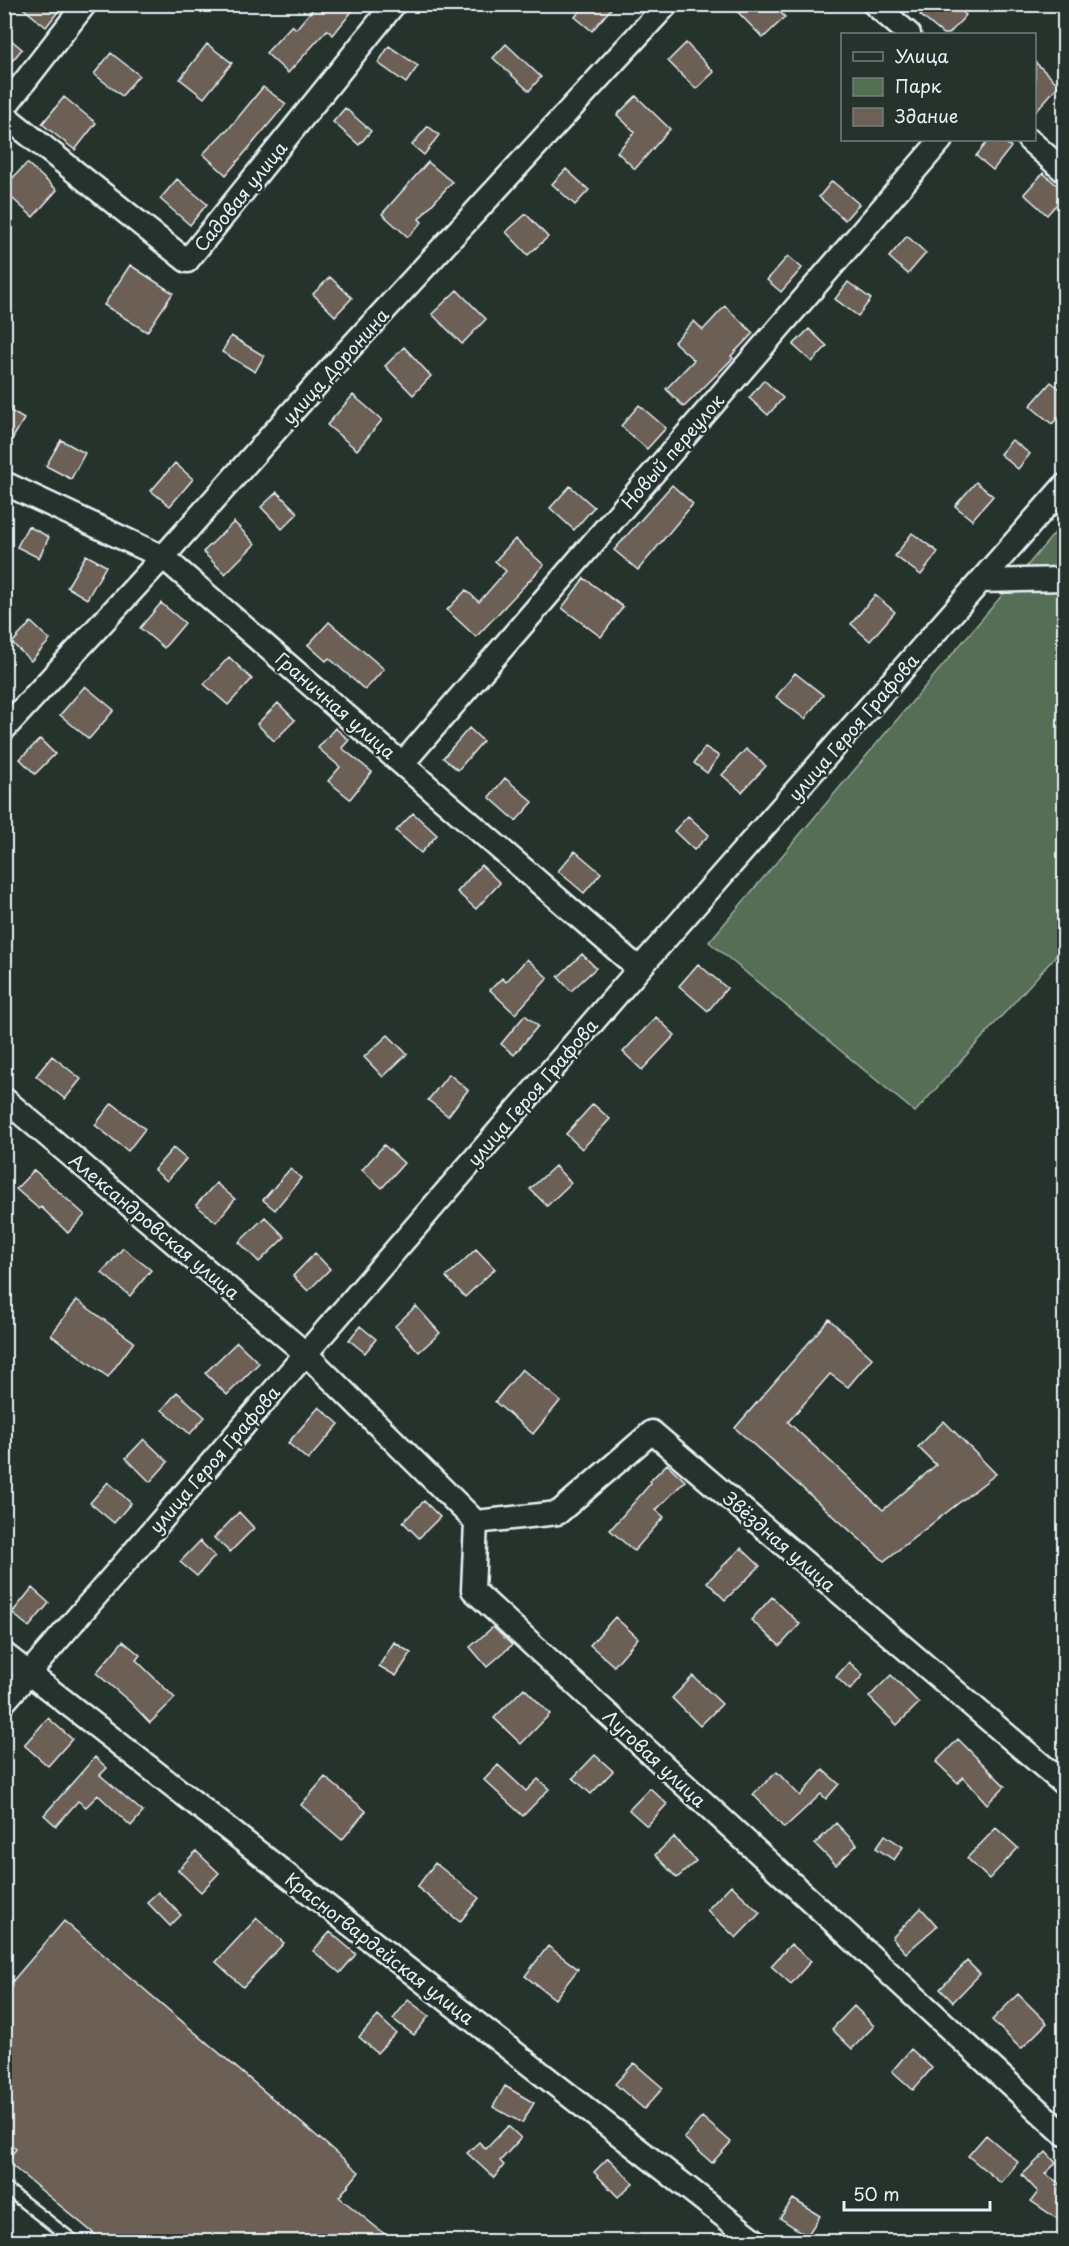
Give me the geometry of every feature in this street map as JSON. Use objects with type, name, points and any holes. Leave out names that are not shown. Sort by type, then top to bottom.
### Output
[{"type":"street","points":[[4,108],[85,4]]},
{"type":"street","name":"Садовая улица","points":[[4,115],[187,261],[394,4]]},
{"type":"street","name":"улица Доронина","points":[[4,729],[163,557],[325,375],[667,4]]},
{"type":"street","points":[[874,4],[908,33]]},
{"type":"street","name":"Новый переулок","points":[[403,763],[940,141]]},
{"type":"street","points":[[1030,141],[1065,171]]},
{"type":"street","name":"Граничная улица","points":[[4,483],[163,557],[639,969]]},
{"type":"street","name":"улица Героя Графова","points":[[4,1701],[639,969],[1065,486]]},
{"type":"street","points":[[981,580],[1065,579]]},
{"type":"street","name":"Александровская улица","points":[[4,1099],[305,1353]]},
{"type":"street","points":[[305,1353],[476,1522]]},
{"type":"street","name":"Звёздная улица","points":[[476,1522],[558,1514],[652,1432],[1065,1784]]},
{"type":"street","name":"Луговая улица","points":[[476,1522],[473,1590],[1065,2134]]},
{"type":"street","name":"Красногвардейская улица","points":[[4,1654],[757,2241]]},
{"type":"lane","points":[[4,2187],[75,2241]]},
{"type":"green space","points":[[1064,522],[1064,947],[915,1112],[709,942]]},
{"type":"building","points":[[18,4],[64,4],[46,27]]},
{"type":"building","points":[[317,4],[358,4],[333,35],[327,30],[288,73],[266,53],[292,25],[296,29]]},
{"type":"building","points":[[586,4],[615,4],[592,31],[575,17]]},
{"type":"building","points":[[730,4],[772,4],[785,17],[763,38]]},
{"type":"building","points":[[929,4],[953,4],[966,15],[950,33],[942,33],[920,15]]},
{"type":"building","points":[[4,34],[22,49],[4,71]]},
{"type":"building","points":[[686,43],[714,72],[696,89],[668,61]]},
{"type":"building","points":[[207,44],[232,63],[204,98],[180,79]]},
{"type":"building","points":[[506,44],[541,77],[529,91],[493,58]]},
{"type":"building","points":[[389,46],[418,66],[406,83],[378,63]]},
{"type":"building","points":[[111,53],[139,75],[122,96],[94,74]]},
{"type":"building","points":[[1036,63],[1059,85],[1036,111]]},
{"type":"building","points":[[263,87],[286,104],[226,175],[203,154],[227,131]]},
{"type":"building","points":[[636,96],[670,129],[635,169],[617,152],[635,132],[617,115]]},
{"type":"building","points":[[64,97],[96,123],[75,150],[42,124]]},
{"type":"building","points":[[345,108],[371,131],[359,145],[333,122]]},
{"type":"building","points":[[428,126],[439,135],[424,155],[412,145]]},
{"type":"building","points":[[988,141],[1003,141],[1011,147],[993,170],[976,156]]},
{"type":"building","points":[[428,162],[452,182],[419,219],[422,222],[408,237],[382,214]]},
{"type":"building","points":[[27,163],[57,190],[33,217],[4,191],[4,187]]},
{"type":"building","points":[[566,169],[589,190],[575,205],[552,184]]},
{"type":"building","points":[[1043,173],[1065,192],[1065,195],[1047,215],[1024,194]]},
{"type":"building","points":[[177,179],[207,204],[190,225],[160,199]]},
{"type":"building","points":[[832,181],[859,204],[845,220],[819,197]]},
{"type":"building","points":[[526,214],[548,237],[528,255],[506,232]]},
{"type":"building","points":[[907,236],[926,253],[908,274],[889,257]]},
{"type":"building","points":[[788,256],[802,268],[781,292],[767,280]]},
{"type":"building","points":[[130,265],[173,293],[147,332],[104,305]]},
{"type":"building","points":[[330,277],[352,298],[335,316],[313,294]]},
{"type":"building","points":[[848,282],[871,299],[858,316],[835,299]]},
{"type":"building","points":[[457,290],[486,319],[462,344],[432,314]]},
{"type":"building","points":[[725,306],[753,333],[731,356],[733,358],[684,407],[666,389],[694,360],[674,342],[694,321],[703,330]]},
{"type":"building","points":[[809,329],[827,346],[812,362],[793,345]]},
{"type":"building","points":[[231,336],[264,356],[255,372],[222,352]]},
{"type":"building","points":[[404,347],[431,376],[413,395],[385,366]]},
{"type":"building","points":[[764,380],[783,398],[768,415],[749,398]]},
{"type":"building","points":[[1051,382],[1065,393],[1065,410],[1052,424],[1030,406]]},
{"type":"building","points":[[353,395],[382,420],[357,450],[327,425]]},
{"type":"building","points":[[639,405],[666,428],[647,449],[621,426]]},
{"type":"building","points":[[4,407],[24,419],[4,453]]},
{"type":"building","points":[[61,440],[85,453],[71,479],[46,466]]},
{"type":"building","points":[[1012,440],[1030,454],[1018,469],[1000,454]]},
{"type":"building","points":[[175,463],[193,479],[170,506],[151,491]]},
{"type":"building","points":[[976,482],[993,496],[972,520],[955,506]]},
{"type":"building","points":[[672,485],[693,504],[638,570],[614,550]]},
{"type":"building","points":[[570,486],[594,507],[574,530],[550,508]]},
{"type":"building","points":[[277,492],[298,513],[282,529],[261,507]]},
{"type":"building","points":[[234,522],[255,544],[225,574],[203,552]]},
{"type":"building","points":[[28,526],[49,537],[39,558],[17,547]]},
{"type":"building","points":[[912,533],[938,552],[921,575],[895,556]]},
{"type":"building","points":[[515,539],[544,565],[476,637],[447,610],[466,590],[479,602],[506,571],[495,561]]},
{"type":"building","points":[[86,555],[106,566],[87,599],[67,587]]},
{"type":"building","points":[[584,578],[623,607],[601,637],[562,608]]},
{"type":"building","points":[[875,595],[895,612],[870,641],[851,624]]},
{"type":"building","points":[[161,603],[185,623],[164,648],[140,628]]},
{"type":"building","points":[[31,622],[50,640],[31,661],[12,643]]},
{"type":"building","points":[[329,622],[384,669],[365,690],[329,658],[326,661],[308,645]]},
{"type":"building","points":[[229,657],[252,679],[228,705],[204,684]]},
{"type":"building","points":[[795,673],[823,695],[805,719],[776,697]]},
{"type":"building","points":[[85,686],[114,710],[89,739],[60,715]]},
{"type":"building","points":[[278,703],[295,720],[274,741],[257,724]]},
{"type":"building","points":[[335,728],[349,740],[342,748],[372,772],[350,799],[328,781],[340,767],[318,748]]},
{"type":"building","points":[[469,728],[483,741],[458,770],[443,758]]},
{"type":"building","points":[[40,739],[55,754],[35,774],[20,759]]},
{"type":"building","points":[[705,747],[719,756],[707,773],[694,763]]},
{"type":"building","points":[[746,749],[766,766],[742,792],[722,775]]},
{"type":"building","points":[[505,778],[533,802],[516,821],[489,797]]},
{"type":"building","points":[[413,813],[437,835],[421,853],[396,831]]},
{"type":"building","points":[[688,816],[709,835],[694,850],[674,831]]},
{"type":"building","points":[[575,851],[601,873],[584,893],[558,871]]},
{"type":"building","points":[[481,865],[500,883],[476,909],[457,892]]},
{"type":"building","points":[[582,954],[596,968],[571,991],[558,977]]},
{"type":"building","points":[[527,959],[548,978],[515,1014],[490,990],[502,978],[506,982]]},
{"type":"building","points":[[698,964],[727,988],[708,1011],[679,986]]},
{"type":"building","points":[[525,1015],[538,1026],[514,1055],[501,1044]]},
{"type":"building","points":[[656,1017],[675,1035],[642,1070],[623,1052]]},
{"type":"building","points":[[388,1035],[407,1054],[383,1077],[364,1057]]},
{"type":"building","points":[[52,1056],[81,1079],[65,1099],[36,1076]]},
{"type":"building","points":[[449,1074],[468,1090],[448,1116],[428,1100]]},
{"type":"building","points":[[112,1103],[145,1129],[128,1151],[95,1125]]},
{"type":"building","points":[[593,1104],[610,1119],[582,1149],[566,1134]]},
{"type":"building","points":[[384,1145],[404,1163],[382,1188],[362,1170]]},
{"type":"building","points":[[173,1148],[186,1159],[167,1181],[154,1170]]},
{"type":"building","points":[[555,1166],[571,1183],[547,1206],[530,1189]]},
{"type":"building","points":[[290,1169],[301,1178],[275,1210],[263,1200]]},
{"type":"building","points":[[34,1170],[85,1215],[68,1233],[41,1207],[39,1209],[16,1189]]},
{"type":"building","points":[[216,1183],[235,1199],[216,1222],[196,1205]]},
{"type":"building","points":[[265,1217],[285,1237],[259,1262],[239,1242]]},
{"type":"building","points":[[123,1248],[151,1270],[130,1296],[102,1273]]},
{"type":"building","points":[[476,1249],[495,1269],[465,1297],[446,1277]]},
{"type":"building","points":[[315,1253],[330,1269],[308,1291],[293,1276]]},
{"type":"building","points":[[77,1300],[134,1342],[108,1377],[51,1335]]},
{"type":"building","points":[[416,1306],[440,1333],[419,1352],[395,1326]]},
{"type":"building","points":[[829,1319],[872,1358],[848,1387],[830,1374],[788,1422],[883,1510],[936,1465],[918,1447],[944,1421],[996,1474],[884,1561],[735,1428]]},
{"type":"building","points":[[360,1326],[376,1339],[365,1353],[349,1340]]},
{"type":"building","points":[[237,1342],[259,1363],[227,1395],[205,1373]]},
{"type":"building","points":[[522,1369],[560,1401],[533,1434],[495,1402]]},
{"type":"building","points":[[177,1392],[205,1417],[190,1434],[162,1410]]},
{"type":"building","points":[[319,1407],[339,1424],[308,1460],[288,1443]]},
{"type":"building","points":[[144,1439],[168,1462],[150,1482],[126,1458]]},
{"type":"building","points":[[667,1464],[685,1481],[656,1510],[664,1517],[634,1551],[610,1530]]},
{"type":"building","points":[[108,1482],[131,1503],[114,1523],[90,1503]]},
{"type":"building","points":[[424,1501],[440,1517],[419,1538],[403,1522]]},
{"type":"building","points":[[239,1512],[254,1528],[230,1552],[214,1538]]},
{"type":"building","points":[[200,1541],[215,1556],[197,1576],[180,1562]]},
{"type":"building","points":[[741,1548],[760,1566],[725,1600],[707,1582]]},
{"type":"building","points":[[32,1588],[49,1603],[29,1627],[12,1613]]},
{"type":"building","points":[[772,1597],[800,1624],[780,1646],[751,1620]]},
{"type":"building","points":[[615,1617],[638,1638],[614,1666],[590,1645]]},
{"type":"building","points":[[493,1627],[512,1645],[487,1667],[470,1647]]},
{"type":"building","points":[[123,1641],[140,1655],[136,1660],[175,1698],[150,1723],[130,1702],[96,1673]]},
{"type":"building","points":[[394,1642],[411,1653],[396,1676],[379,1666]]},
{"type":"building","points":[[849,1662],[863,1675],[850,1690],[836,1677]]},
{"type":"building","points":[[891,1675],[919,1703],[897,1725],[869,1697]]},
{"type":"building","points":[[693,1676],[722,1704],[700,1726],[672,1698]]},
{"type":"building","points":[[524,1688],[550,1714],[521,1744],[494,1718]]},
{"type":"building","points":[[48,1718],[72,1739],[48,1766],[24,1745]]},
{"type":"building","points":[[958,1739],[1005,1786],[987,1804],[963,1777],[958,1783],[936,1762]]},
{"type":"building","points":[[595,1755],[613,1771],[591,1794],[573,1778]]},
{"type":"building","points":[[95,1757],[107,1768],[100,1775],[143,1812],[131,1826],[98,1795],[86,1807],[78,1801],[56,1826],[44,1815]]},
{"type":"building","points":[[498,1765],[526,1791],[538,1779],[549,1789],[523,1816],[484,1780]]},
{"type":"building","points":[[823,1770],[839,1784],[826,1799],[821,1794],[784,1828],[753,1794],[777,1772],[800,1796]]},
{"type":"building","points":[[325,1777],[366,1811],[342,1840],[301,1805]]},
{"type":"building","points":[[650,1788],[667,1804],[647,1826],[629,1810]]},
{"type":"building","points":[[836,1823],[857,1845],[836,1865],[815,1844]]},
{"type":"building","points":[[996,1828],[1018,1848],[989,1879],[967,1858]]},
{"type":"building","points":[[885,1835],[903,1847],[894,1860],[876,1848]]},
{"type":"building","points":[[674,1837],[696,1861],[677,1878],[655,1855]]},
{"type":"building","points":[[196,1851],[219,1873],[201,1892],[178,1870]]},
{"type":"building","points":[[435,1863],[479,1898],[460,1922],[417,1887]]},
{"type":"building","points":[[731,1885],[760,1913],[736,1938],[707,1910]]},
{"type":"building","points":[[158,1892],[181,1915],[170,1926],[147,1902]]},
{"type":"building","points":[[921,1908],[937,1926],[906,1953],[892,1938]]},
{"type":"building","points":[[257,1918],[284,1943],[243,1987],[216,1962]]},
{"type":"building","points":[[64,1921],[359,2172],[339,2197],[393,2241],[103,2241],[6,2161],[16,2149],[4,2139],[4,1991]]},
{"type":"building","points":[[330,1932],[356,1954],[340,1973],[313,1951]]},
{"type":"building","points":[[791,1944],[811,1961],[791,1984],[771,1966]]},
{"type":"building","points":[[548,1946],[578,1969],[555,1999],[525,1976]]},
{"type":"building","points":[[967,1961],[980,1974],[953,2002],[940,1989]]},
{"type":"building","points":[[1018,1994],[1047,2023],[1021,2049],[992,2020]]},
{"type":"building","points":[[408,2000],[429,2016],[414,2035],[393,2019]]},
{"type":"building","points":[[854,2006],[874,2026],[852,2049],[832,2029]]},
{"type":"building","points":[[378,2016],[396,2033],[377,2053],[359,2037]]},
{"type":"building","points":[[911,2049],[932,2068],[913,2090],[892,2071]]},
{"type":"building","points":[[634,2063],[663,2088],[644,2109],[615,2084]]},
{"type":"building","points":[[505,2086],[534,2103],[522,2123],[493,2107]]},
{"type":"building","points":[[702,2117],[731,2142],[712,2163],[684,2138]]},
{"type":"building","points":[[508,2126],[521,2138],[500,2161],[504,2165],[494,2178],[467,2153],[479,2142],[486,2149]]},
{"type":"building","points":[[986,2135],[1018,2162],[1001,2183],[968,2156]]},
{"type":"building","points":[[1046,2152],[1056,2163],[1045,2174],[1065,2187],[1065,2224],[1031,2201],[1038,2192],[1022,2175]]},
{"type":"building","points":[[608,2158],[633,2183],[618,2197],[594,2172]]},
{"type":"building","points":[[793,2199],[820,2216],[807,2236],[780,2218]]}]
